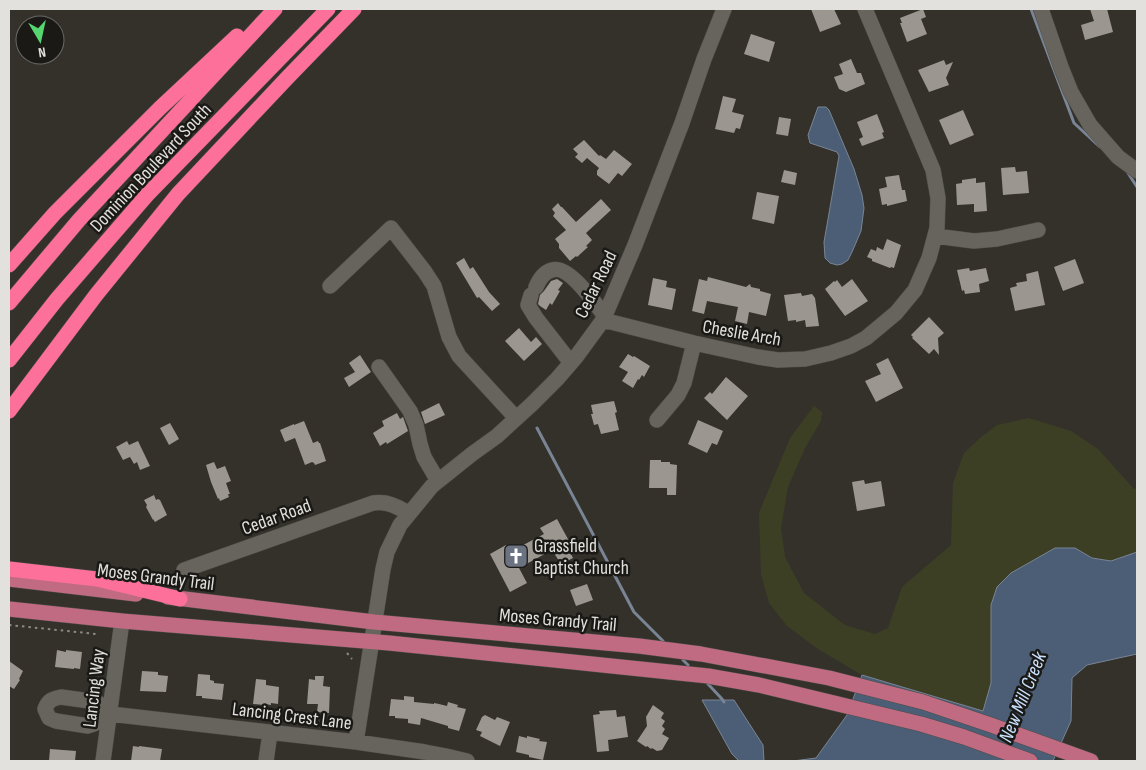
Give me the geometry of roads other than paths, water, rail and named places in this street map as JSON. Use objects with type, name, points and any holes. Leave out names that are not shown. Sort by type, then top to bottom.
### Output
[{"type":"highway","points":[[9,265],[55,213],[160,108],[268,9]]},
{"type":"highway","name":"Dominion Boulevard South","points":[[9,303],[79,220],[275,9]]},
{"type":"highway","name":"Dominion Boulevard South","points":[[9,360],[57,299],[147,195],[328,9]]},
{"type":"highway","points":[[9,411],[96,296],[178,194],[354,9]]},
{"type":"highway","points":[[9,569],[97,579],[180,599]]},
{"type":"main road","name":"Moses Grandy Trail","points":[[9,579],[374,622],[639,646],[701,654],[829,678],[922,702],[1086,759]]},
{"type":"main road","points":[[9,609],[371,642],[708,676],[820,699],[930,727],[1030,761]]},
{"type":"street","name":"Cedar Road","points":[[356,742],[374,622],[387,552],[400,525],[432,486],[497,436],[538,398],[571,363],[604,317],[641,230],[724,9]]},
{"type":"street","name":"Cheslie Arch","points":[[604,317],[694,344],[778,360],[805,359],[851,346],[866,338],[896,313],[915,290],[929,258],[937,228],[938,198],[933,170],[866,9]]},
{"type":"street","points":[[1042,9],[1071,92],[1090,125],[1118,156],[1137,171]]},
{"type":"street","points":[[330,286],[391,228],[434,286],[449,337],[459,356],[516,418]]},
{"type":"street","points":[[935,236],[974,241],[997,239],[1038,230]]},
{"type":"street","points":[[571,363],[528,306],[533,291],[541,278],[550,270],[557,269],[565,272],[575,281],[604,317]]},
{"type":"street","points":[[657,420],[678,395],[684,384],[694,344]]},
{"type":"street","points":[[379,367],[410,411],[416,425],[424,457],[438,481]]},
{"type":"street","name":"Cedar Road","points":[[184,570],[373,503],[386,502],[408,513]]},
{"type":"street","name":"Lancing Way","points":[[103,761],[122,620]]},
{"type":"street","name":"Lancing Crest Lane","points":[[110,714],[356,742],[425,752],[467,761]]},
{"type":"street","points":[[266,761],[270,733]]},
{"type":"water","points":[[818,107],[826,107],[829,110],[854,169],[864,208],[861,231],[852,252],[848,260],[837,265],[830,263],[825,258],[824,242],[839,156],[837,152],[810,143],[808,135]]},
{"type":"water","name":"New Mill Creek","points":[[1055,548],[1075,548],[1092,558],[1111,561],[1137,552],[1137,654],[1087,665],[1072,678],[1071,721],[1053,761],[793,761],[816,758],[847,715],[862,675],[983,711],[991,683],[991,605],[997,587],[1011,573]]},
{"type":"water","points":[[702,700],[734,700],[763,745],[764,761],[739,761],[732,754]]},
{"type":"waterway","points":[[1031,9],[1074,123],[1100,147]]},
{"type":"waterway","points":[[1128,173],[1137,187]]},
{"type":"waterway","points":[[537,428],[634,612],[663,641]]},
{"type":"waterway","points":[[683,660],[688,665]]},
{"type":"waterway","points":[[708,684],[724,702]]},
{"type":"place","name":"Grassfield Baptist Church","points":[[516,556]]}]
